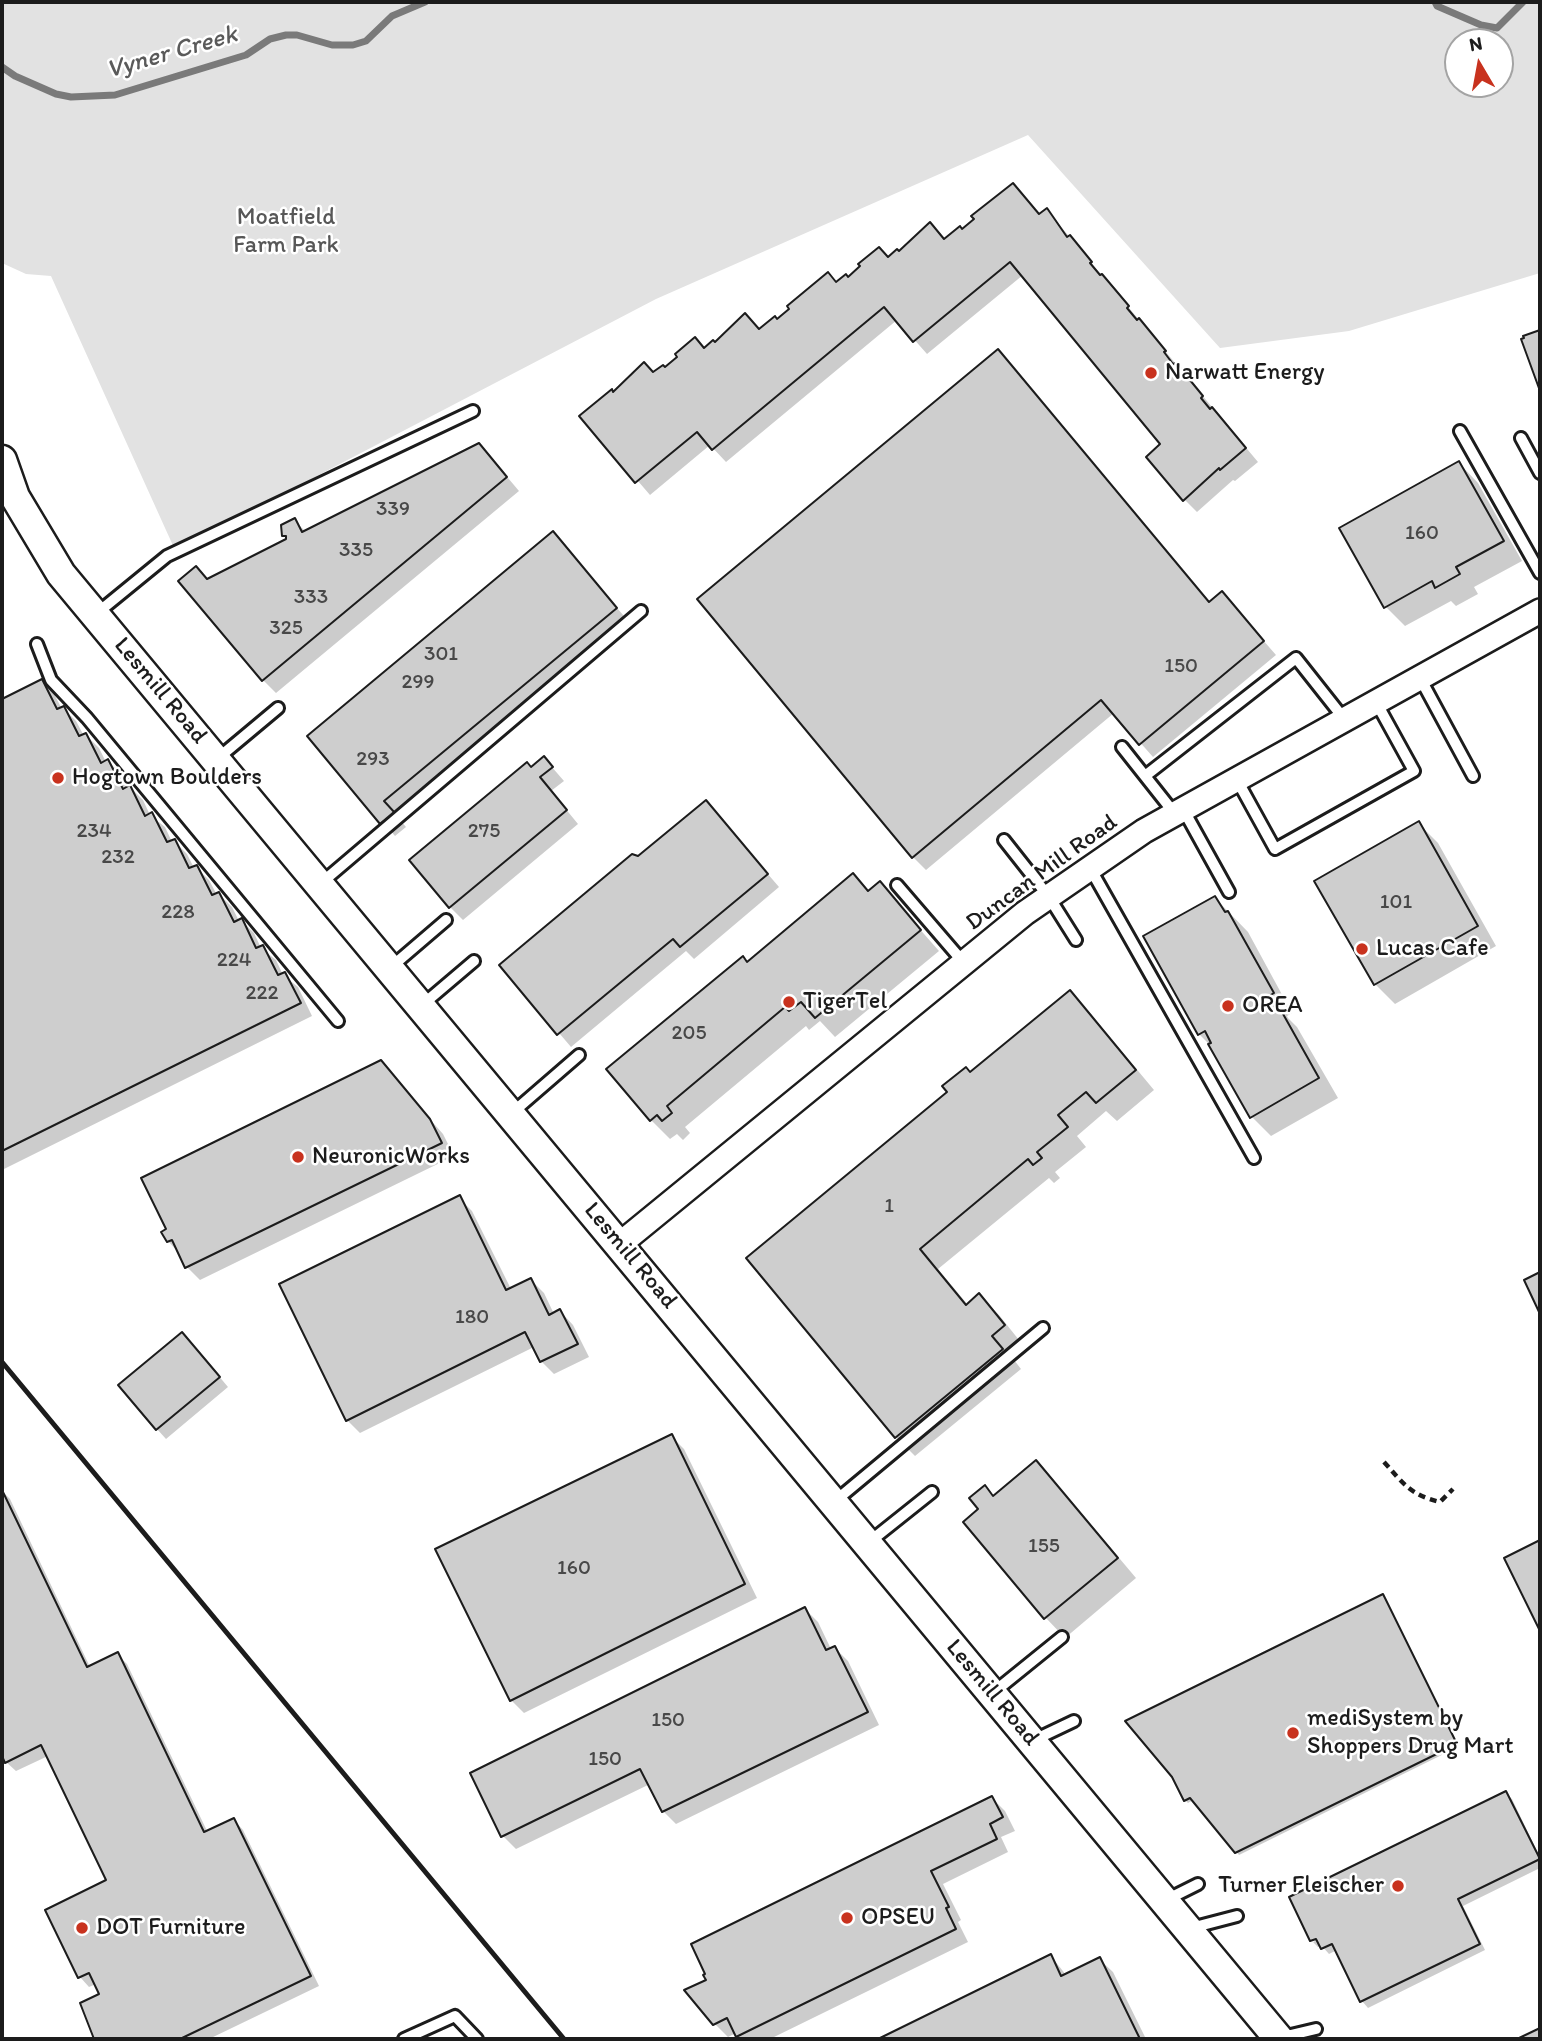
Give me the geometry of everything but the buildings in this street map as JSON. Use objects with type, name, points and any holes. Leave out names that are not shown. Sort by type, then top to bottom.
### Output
[{"type":"street","name":"Lesmill Road","points":[[2,460],[15,497],[57,567],[1279,2038]]},
{"type":"street","name":"Duncan Mill Road","points":[[620,1244],[964,963],[1090,868],[1144,831],[1540,611]]},
{"type":"lane","points":[[96,614],[167,556],[473,411]]},
{"type":"lane","points":[[1460,430],[1540,573]]},
{"type":"lane","points":[[1521,438],[1540,473]]},
{"type":"lane","points":[[320,884],[641,611]]},
{"type":"lane","points":[[37,644],[51,680],[87,718],[338,1021]]},
{"type":"lane","points":[[1145,776],[1296,658],[1345,720]]},
{"type":"lane","points":[[1420,678],[1473,776]]},
{"type":"lane","points":[[1237,780],[1275,849],[1414,771],[1376,702]]},
{"type":"lane","points":[[217,760],[278,708]]},
{"type":"lane","points":[[1122,747],[1179,812],[1229,892]]},
{"type":"lane","points":[[1004,840],[1049,897],[1076,940]]},
{"type":"lane","points":[[1090,868],[1254,1158]]},
{"type":"lane","points":[[897,885],[964,963]]},
{"type":"lane","points":[[390,968],[446,920]]},
{"type":"lane","points":[[421,1006],[474,961]]},
{"type":"lane","points":[[511,1113],[579,1055]]},
{"type":"lane","points":[[834,1502],[1044,1328]]},
{"type":"lane","points":[[868,1543],[932,1492]]},
{"type":"lane","points":[[993,1693],[1062,1637]]},
{"type":"lane","points":[[1032,1741],[1074,1720]]},
{"type":"lane","points":[[1165,1901],[1198,1884]]},
{"type":"lane","points":[[1188,1929],[1237,1916]]},
{"type":"lane","points":[[404,2039],[455,2016],[477,2039]]},
{"type":"lane","points":[[1279,2038],[1316,2029]]},
{"type":"path","points":[[1384,1462],[1412,1492],[1432,1500],[1440,1502],[1454,1489]]},
{"type":"green space","name":"Moatfield Farm Park","points":[[2,2],[1540,2],[1540,273],[1349,331],[1220,348],[1028,135],[656,299],[175,550],[51,276],[26,274],[2,263]]},
{"type":"waterway","name":"Vyner Creek","points":[[2,67],[15,76],[56,94],[71,97],[115,95],[246,55],[270,39],[286,35],[297,35],[332,45],[353,45],[366,41],[392,16],[425,2]]},
{"type":"waterway","points":[[1435,2],[1437,6],[1481,25],[1497,28],[1523,2]]},
{"type":"railway","points":[[2,1362],[564,2039]]},
{"type":"place","name":"Narwatt Energy","points":[[1151,373]]},
{"type":"place","name":"Hogtown Boulders","points":[[58,778]]},
{"type":"place","name":"Lucas Cafe","points":[[1362,949]]},
{"type":"place","name":"TigerTel","points":[[789,1002]]},
{"type":"place","name":"OREA","points":[[1228,1006]]},
{"type":"place","name":"NeuronicWorks","points":[[298,1157]]},
{"type":"place","name":"mediSystem by Shoppers Drug Mart","points":[[1293,1733]]},
{"type":"place","name":"Turner Fleischer","points":[[1398,1886]]},
{"type":"place","name":"OPSEU","points":[[847,1918]]},
{"type":"place","name":"DOT Furniture","points":[[82,1928]]}]
